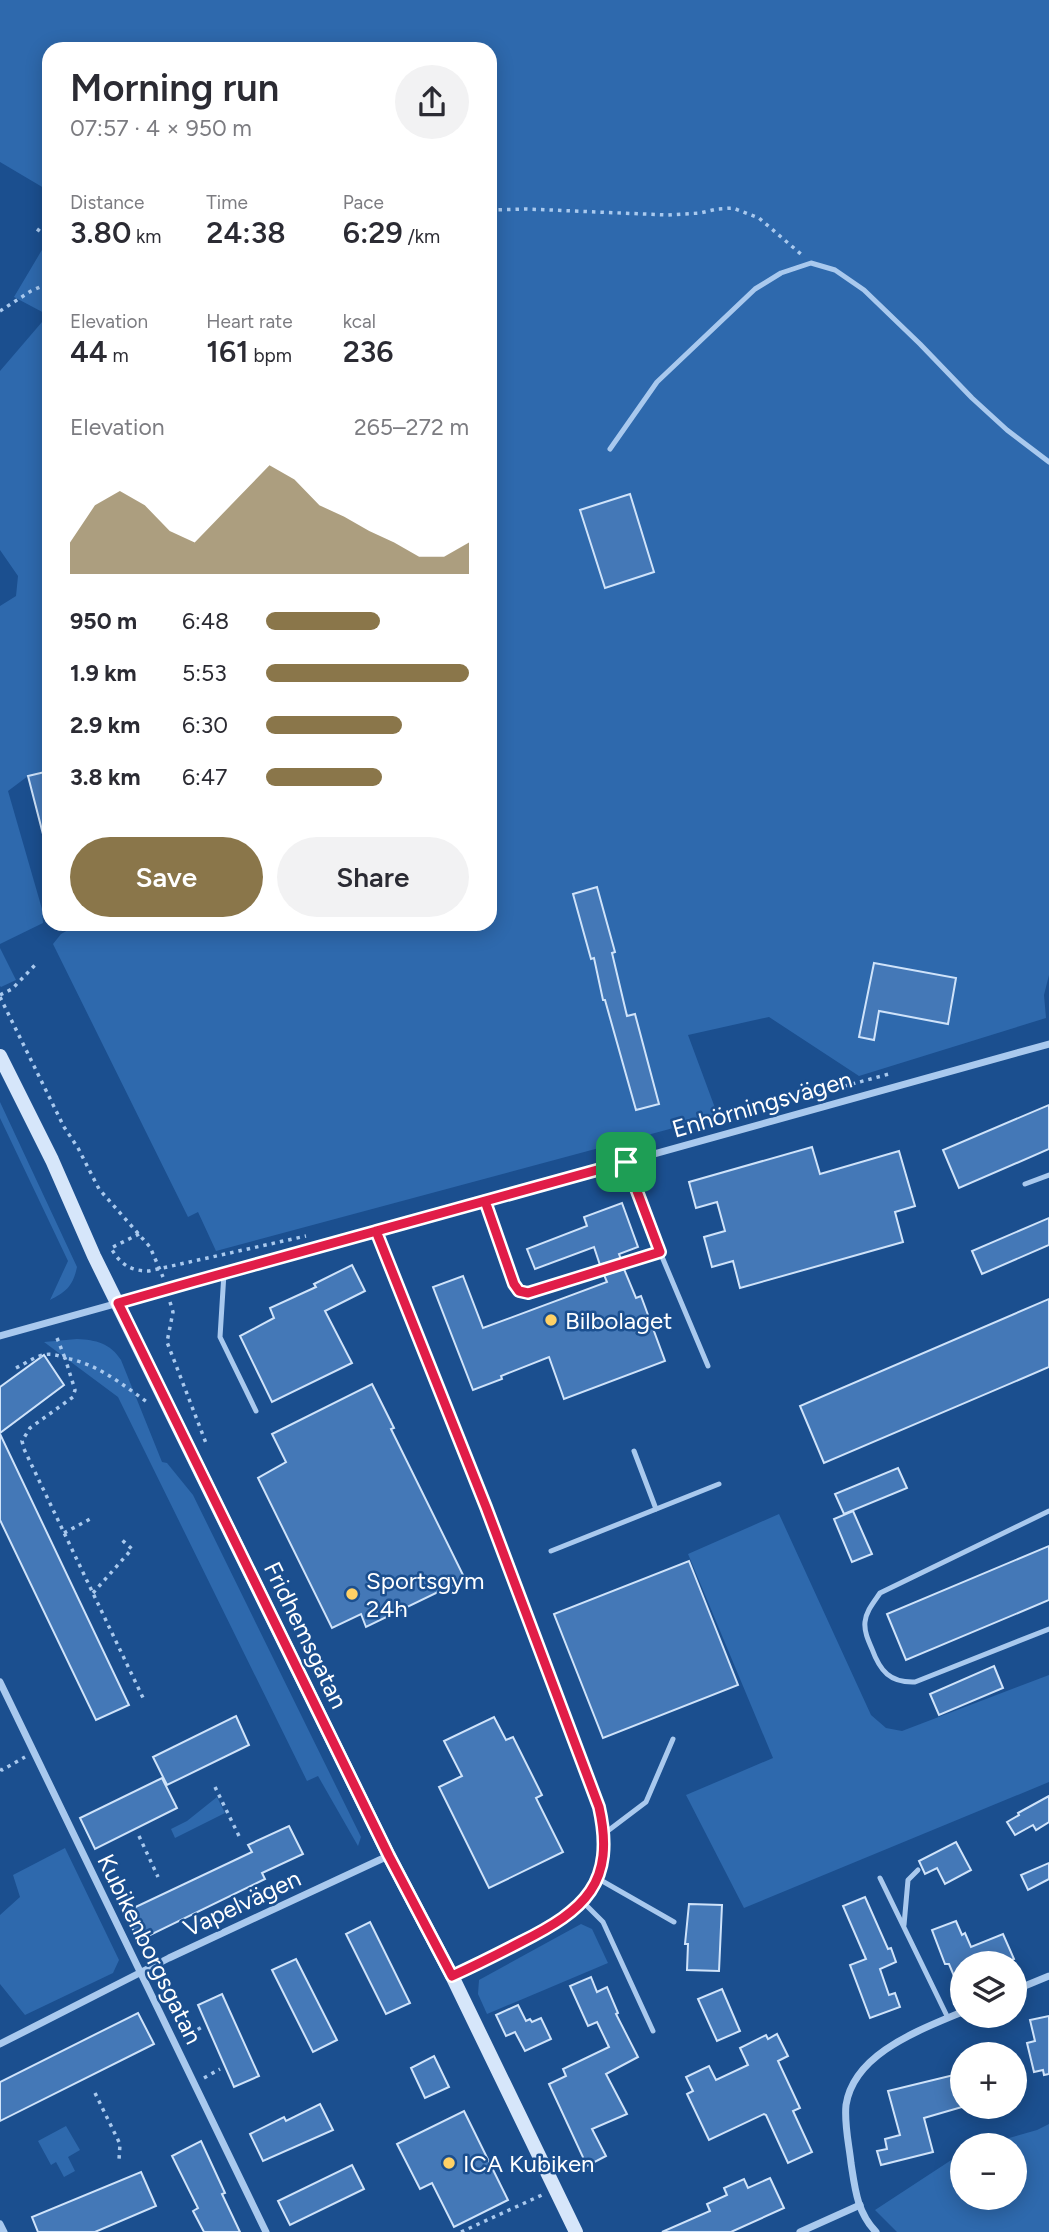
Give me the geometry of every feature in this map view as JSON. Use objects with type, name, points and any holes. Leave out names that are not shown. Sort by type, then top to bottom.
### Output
[{"type":"street","name":"Enhörningsvägen","points":[[0,1336],[1049,1044]]},
{"type":"street","name":"Fridhemsgatan","points":[[0,1056],[118,1303],[576,2232]]},
{"type":"street","points":[[376,1231],[486,1507],[599,1807],[605,1833],[597,1878],[583,1902],[568,1916],[531,1937],[452,1976]]},
{"type":"street","name":"Kubikenborgsgatan","points":[[0,1682],[266,2232]]},
{"type":"street","name":"Vapelvägen","points":[[0,2044],[139,1973],[389,1856]]},
{"type":"street","points":[[1027,1985],[1049,1976]]},
{"type":"street","points":[[876,2232],[864,2219],[854,2183],[846,2125],[846,2104],[854,2081],[867,2064],[885,2049],[950,2017]]},
{"type":"street","points":[[800,2232],[860,2204]]},
{"type":"street","points":[[0,2224],[4,2232]]},
{"type":"lane","points":[[610,449],[657,382],[755,289],[781,273],[811,263],[835,270],[864,290],[972,398],[1007,430],[1049,462]]},
{"type":"lane","points":[[626,1162],[708,1367]]},
{"type":"lane","points":[[1025,1184],[1049,1175]]},
{"type":"lane","points":[[485,1201],[514,1284],[519,1291],[528,1293],[660,1252]]},
{"type":"lane","points":[[224,1273],[220,1337],[256,1411]]},
{"type":"lane","points":[[634,1451],[656,1509]]},
{"type":"lane","points":[[551,1551],[719,1484]]},
{"type":"lane","points":[[1049,1511],[880,1593],[864,1623],[878,1664],[884,1673],[904,1682],[915,1682],[1049,1629]]},
{"type":"lane","points":[[605,1833],[646,1802],[673,1739]]},
{"type":"lane","points":[[904,1925],[908,1880],[918,1870]]},
{"type":"lane","points":[[597,1878],[674,1922]]},
{"type":"lane","points":[[880,1878],[947,2018]]},
{"type":"lane","points":[[583,1902],[603,1922],[653,2031]]},
{"type":"path","points":[[497,210],[667,215],[700,214],[733,208],[760,218],[811,263]]},
{"type":"path","points":[[37,229],[42,233]]},
{"type":"path","points":[[0,311],[42,286]]},
{"type":"path","points":[[37,963],[12,989],[0,996],[64,1127],[78,1147],[99,1189],[150,1247],[160,1268],[173,1312],[167,1342],[210,1453]]},
{"type":"path","points":[[777,1105],[897,1071]]},
{"type":"path","points":[[139,1234],[111,1248],[121,1263],[137,1271],[316,1234]]},
{"type":"path","points":[[57,1338],[75,1390],[73,1397],[30,1428],[22,1441],[24,1450],[145,1702]]},
{"type":"path","points":[[16,1368],[43,1353],[80,1360],[112,1377],[152,1405]]},
{"type":"path","points":[[64,1533],[92,1518]]},
{"type":"path","points":[[93,1593],[132,1549],[122,1540]]},
{"type":"path","points":[[0,1769],[25,1757]]},
{"type":"path","points":[[215,1787],[239,1836]]},
{"type":"path","points":[[139,1836],[158,1877]]},
{"type":"path","points":[[182,2039],[202,2027]]},
{"type":"path","points":[[203,2078],[220,2068]]},
{"type":"path","points":[[94,2093],[120,2144],[118,2160]]},
{"type":"path","points":[[461,2232],[556,2189]]},
{"type":"shaded area","points":[[0,0],[1049,0],[1049,975],[1044,995],[1046,1018],[859,1076],[769,1017],[688,1035],[718,1116],[216,1251],[198,1212],[188,1217],[53,944],[66,931],[497,931],[497,42],[42,42],[42,187],[0,162]]},
{"type":"shaded area","points":[[42,250],[42,312],[14,297]]},
{"type":"shaded area","points":[[42,322],[42,773],[28,776],[8,791],[42,909],[42,923],[0,944],[0,606],[16,596],[18,576],[0,550],[0,371]]},
{"type":"shaded area","points":[[0,948],[16,980],[1,987],[0,986]]},
{"type":"shaded area","points":[[0,1102],[77,1267],[68,1288],[50,1300],[68,1261],[0,1118]]},
{"type":"shaded area","points":[[77,1339],[102,1343],[121,1360],[162,1462],[167,1463],[193,1495],[361,1837],[358,1846],[318,1776],[307,1781],[118,1397],[44,1342]]},
{"type":"shaded area","points":[[779,1514],[871,1715],[886,1728],[902,1731],[1049,1675],[1049,1782],[744,1908],[686,1795],[773,1758],[688,1554]]},
{"type":"shaded area","points":[[217,1797],[225,1813],[175,1838],[171,1829],[187,1821]]},
{"type":"shaded area","points":[[65,1848],[119,1960],[113,1973],[25,2015],[0,1984],[0,1915],[20,1897],[13,1875]]},
{"type":"shaded area","points":[[581,1924],[592,1929],[608,1963],[487,2014],[478,1994],[479,1980]]},
{"type":"shaded area","points":[[1049,2124],[1049,2232],[897,2232],[875,2210],[950,2161],[950,2210],[1027,2210],[1026,2133]]},
{"type":"shaded area","points":[[66,2126],[80,2150],[68,2157],[75,2171],[64,2177],[56,2162],[51,2165],[38,2141]]},
{"type":"building","points":[[630,494],[654,572],[605,588],[580,510]]},
{"type":"building","points":[[42,773],[42,830],[28,776]]},
{"type":"building","points":[[597,887],[615,952],[612,953],[627,1016],[635,1014],[659,1104],[636,1110],[603,1000],[594,958],[591,959],[573,894]]},
{"type":"building","points":[[874,963],[956,978],[948,1024],[879,1011],[874,1040],[859,1037]]},
{"type":"building","points":[[1049,1105],[1049,1149],[959,1188],[943,1150]]},
{"type":"building","points":[[812,1147],[820,1174],[899,1151],[915,1206],[895,1212],[903,1242],[740,1288],[733,1261],[712,1267],[704,1237],[725,1231],[717,1202],[696,1208],[689,1182]]},
{"type":"building","points":[[622,1203],[638,1247],[619,1254],[621,1259],[600,1265],[594,1247],[535,1269],[527,1249],[587,1226],[584,1217]]},
{"type":"building","points":[[1049,1218],[1049,1245],[982,1274],[972,1251]]},
{"type":"building","points":[[352,1265],[365,1291],[325,1311],[352,1363],[272,1402],[240,1336],[274,1318],[270,1308],[316,1287],[314,1284]]},
{"type":"building","points":[[624,1269],[636,1298],[641,1296],[665,1361],[564,1399],[549,1357],[473,1390],[433,1287],[463,1276],[483,1328],[607,1282],[604,1275]]},
{"type":"building","points":[[1049,1299],[1049,1367],[824,1463],[800,1406]]},
{"type":"building","points":[[44,1355],[64,1385],[0,1433],[0,1387]]},
{"type":"building","points":[[372,1384],[394,1428],[391,1429],[465,1579],[366,1627],[361,1614],[332,1628],[258,1478],[286,1462],[272,1434]]},
{"type":"building","points":[[0,1434],[129,1705],[96,1720],[0,1520]]},
{"type":"building","points":[[898,1468],[907,1488],[844,1514],[835,1494]]},
{"type":"building","points":[[853,1511],[872,1554],[852,1562],[834,1519]]},
{"type":"building","points":[[1049,1546],[1049,1600],[906,1660],[887,1614]]},
{"type":"building","points":[[689,1561],[738,1685],[603,1738],[554,1614]]},
{"type":"building","points":[[994,1666],[1003,1688],[939,1715],[930,1694]]},
{"type":"building","points":[[236,1716],[249,1745],[167,1785],[153,1757]]},
{"type":"building","points":[[494,1717],[506,1740],[513,1737],[542,1795],[536,1798],[563,1852],[489,1888],[439,1787],[462,1776],[444,1741]]},
{"type":"building","points":[[162,1778],[177,1808],[95,1849],[80,1818]]},
{"type":"building","points":[[1049,1796],[1049,1822],[1036,1830],[1033,1825],[1015,1835],[1007,1822]]},
{"type":"building","points":[[289,1826],[303,1854],[262,1873],[265,1879],[138,1941],[125,1912],[252,1852],[248,1845]]},
{"type":"building","points":[[956,1842],[971,1870],[945,1884],[937,1868],[925,1874],[919,1861]]},
{"type":"building","points":[[1049,1863],[1049,1879],[1028,1890],[1021,1875]]},
{"type":"building","points":[[865,1897],[896,1962],[880,1969],[889,1995],[895,1993],[900,2007],[870,2018],[850,1965],[866,1959],[843,1906]]},
{"type":"building","points":[[689,1904],[722,1905],[719,1971],[687,1970],[688,1944],[685,1944]]},
{"type":"building","points":[[956,1921],[971,1947],[1003,1934],[1010,1951],[950,1951],[950,1966],[945,1964],[932,1930]]},
{"type":"building","points":[[370,1922],[410,2003],[386,2014],[346,1934]]},
{"type":"building","points":[[296,1959],[337,2040],[313,2052],[272,1970]]},
{"type":"building","points":[[591,1977],[597,1992],[607,1987],[618,2013],[616,2014],[638,2057],[606,2074],[627,2114],[592,2129],[606,2156],[587,2166],[549,2084],[566,2076],[563,2069],[609,2047],[597,2022],[588,2026],[570,1986]]},
{"type":"building","points":[[722,1989],[740,2031],[717,2041],[698,1999]]},
{"type":"building","points":[[222,1994],[259,2076],[234,2087],[198,2005]]},
{"type":"building","points":[[518,2005],[526,2021],[530,2019],[532,2022],[541,2018],[551,2039],[525,2051],[515,2032],[506,2036],[496,2015]]},
{"type":"building","points":[[138,2013],[154,2044],[0,2121],[0,2082]]},
{"type":"building","points":[[1049,2016],[1049,2074],[1044,2075],[1043,2070],[1034,2072],[1027,2043],[1035,2041],[1030,2020]]},
{"type":"building","points":[[777,2034],[788,2056],[778,2061],[800,2108],[793,2111],[812,2152],[788,2163],[766,2115],[709,2140],[687,2094],[693,2091],[686,2077],[709,2066],[716,2080],[748,2065],[740,2048],[766,2035],[768,2039]]},
{"type":"building","points":[[434,2056],[449,2087],[425,2098],[411,2068]]},
{"type":"building","points":[[950,2076],[950,2110],[924,2118],[933,2152],[881,2165],[877,2151],[887,2149],[885,2139],[900,2135],[888,2091]]},
{"type":"building","points":[[320,2104],[333,2130],[263,2161],[250,2134],[284,2117],[286,2121]]},
{"type":"building","name":"ICA Kubiken","points":[[464,2111],[508,2200],[454,2227],[432,2183],[420,2189],[397,2144]]},
{"type":"building","points":[[201,2141],[240,2232],[204,2232],[193,2211],[198,2208],[172,2156]]},
{"type":"building","points":[[352,2165],[364,2189],[290,2225],[278,2201]]},
{"type":"building","points":[[141,2172],[156,2206],[95,2232],[38,2232],[32,2217]]},
{"type":"building","points":[[770,2178],[784,2208],[731,2232],[662,2232],[710,2211],[707,2204],[727,2195],[724,2188],[744,2179],[748,2188]]},
{"type":"place","name":"Bilbolaget","points":[[551,1320]]},
{"type":"place","name":"Sportsgym 24h","points":[[352,1594]]},
{"type":"place","name":"ICA Kubiken","points":[[449,2163]]},
{"type":"route","points":[[626,1162],[376,1231],[192,1282],[167,1290],[118,1303],[389,1856],[452,1976],[531,1937],[568,1916],[583,1902],[600,1871],[605,1833],[599,1807],[486,1507],[376,1231],[485,1201],[514,1284],[519,1291],[528,1293],[660,1252],[626,1162]]}]
